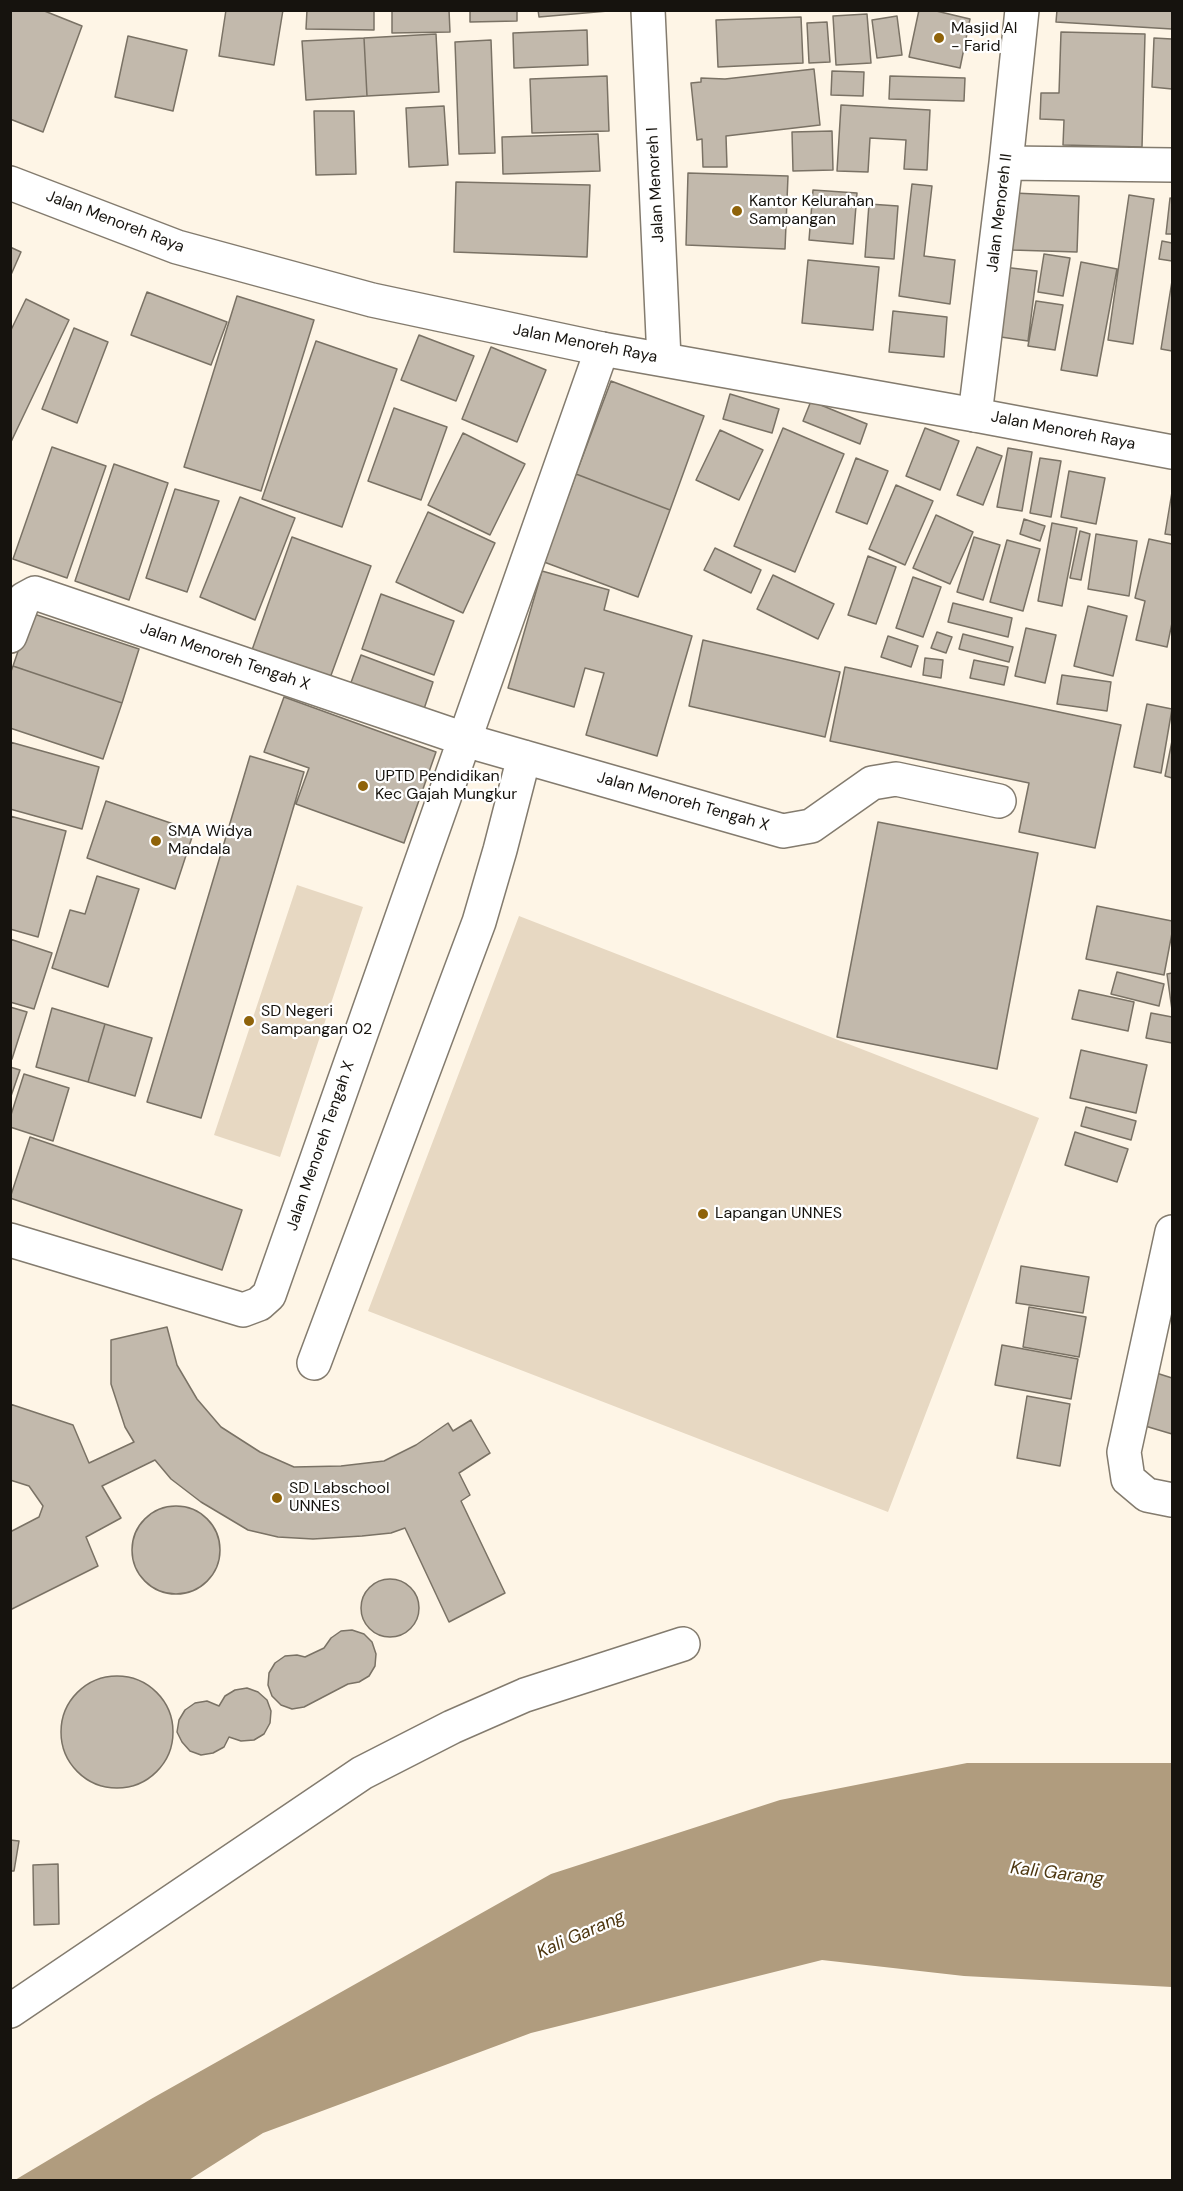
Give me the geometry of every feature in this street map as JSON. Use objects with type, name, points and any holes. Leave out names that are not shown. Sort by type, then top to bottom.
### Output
[{"type":"street","name":"Jalan Menoreh I","points":[[648,10],[664,360]]},
{"type":"street","name":"Jalan Menoreh II","points":[[975,415],[1022,10]]},
{"type":"street","points":[[1006,163],[1173,165]]},
{"type":"street","name":"Jalan Menoreh Raya","points":[[10,183],[177,248],[372,300],[602,349],[1173,452]]},
{"type":"street","name":"Jalan Menoreh Tengah X","points":[[10,1240],[243,1310],[259,1304],[269,1295],[473,742],[602,349]]},
{"type":"street","name":"Jalan Menoreh Tengah X","points":[[10,636],[24,598],[35,592],[473,742],[783,831],[811,826],[872,783],[896,780],[999,801]]},
{"type":"street","points":[[314,1363],[478,922],[500,850],[524,757]]},
{"type":"street","points":[[1173,1232],[1124,1452],[1128,1479],[1147,1495],[1173,1500]]},
{"type":"street","points":[[10,2011],[362,1773],[452,1727],[525,1695],[683,1644]]},
{"type":"shaded area","points":[[297,885],[363,907],[280,1157],[214,1135]]},
{"type":"shaded area","name":"Lapangan UNNES","points":[[519,916],[1039,1118],[888,1512],[368,1311]]},
{"type":"water","name":"Kali Garang","points":[[967,1763],[1172,1763],[1172,1987],[964,1976],[822,1960],[531,2033],[263,2133],[189,2180],[15,2180],[151,2099],[551,1874],[780,1800]]},
{"type":"building","points":[[10,10],[42,10],[82,26],[43,132],[10,119]]},
{"type":"building","points":[[226,10],[283,10],[274,65],[219,56]]},
{"type":"building","points":[[307,10],[374,10],[374,30],[306,29]]},
{"type":"building","points":[[392,10],[449,10],[450,32],[392,33]]},
{"type":"building","points":[[470,10],[517,10],[517,21],[470,22]]},
{"type":"building","points":[[538,10],[608,10],[608,11],[539,17]]},
{"type":"building","name":"Masjid Al - Farid","points":[[919,10],[932,10],[970,19],[960,68],[909,57]]},
{"type":"building","points":[[1057,10],[1172,10],[1172,29],[1056,22]]},
{"type":"building","points":[[867,14],[871,63],[836,65],[833,16]]},
{"type":"building","points":[[897,16],[902,55],[877,58],[872,20]]},
{"type":"building","points":[[801,17],[803,63],[718,67],[716,20]]},
{"type":"building","points":[[827,22],[830,62],[809,63],[807,23]]},
{"type":"building","points":[[587,30],[588,65],[514,68],[513,33]]},
{"type":"building","points":[[1061,32],[1145,34],[1142,147],[1063,145],[1064,120],[1040,119],[1041,93],[1059,93]]},
{"type":"building","points":[[436,34],[439,92],[367,96],[364,38]]},
{"type":"building","points":[[128,36],[187,50],[173,111],[115,97]]},
{"type":"building","points":[[364,38],[367,96],[306,100],[302,41]]},
{"type":"building","points":[[1154,38],[1172,39],[1172,89],[1152,87]]},
{"type":"building","points":[[491,40],[495,153],[459,154],[455,42]]},
{"type":"building","points":[[814,69],[820,125],[726,136],[727,167],[703,167],[702,139],[697,140],[691,83],[701,82],[701,78],[725,79]]},
{"type":"building","points":[[832,71],[864,72],[863,96],[831,95]]},
{"type":"building","points":[[607,76],[609,131],[532,133],[530,79]]},
{"type":"building","points":[[890,76],[965,78],[964,101],[889,99]]},
{"type":"building","points":[[841,105],[930,110],[927,170],[904,169],[906,140],[870,138],[868,172],[837,171]]},
{"type":"building","points":[[444,106],[448,165],[409,167],[406,108]]},
{"type":"building","points":[[314,111],[354,111],[356,174],[316,175]]},
{"type":"building","points":[[832,131],[833,170],[793,171],[792,132]]},
{"type":"building","points":[[598,134],[600,171],[503,174],[502,137]]},
{"type":"building","name":"Kantor Kelurahan Sampangan","points":[[688,173],[788,176],[785,249],[686,245]]},
{"type":"building","points":[[456,182],[590,185],[587,257],[454,252]]},
{"type":"building","points":[[912,184],[932,186],[924,256],[955,260],[950,304],[899,296]]},
{"type":"building","points":[[813,190],[857,193],[853,244],[809,240]]},
{"type":"building","points":[[1014,193],[1079,196],[1077,252],[1012,250]]},
{"type":"building","points":[[1129,195],[1154,199],[1133,344],[1108,340]]},
{"type":"building","points":[[1170,198],[1172,199],[1172,234],[1166,234]]},
{"type":"building","points":[[869,204],[898,206],[894,259],[865,257]]},
{"type":"building","points":[[1162,241],[1172,243],[1172,261],[1159,259]]},
{"type":"building","points":[[10,247],[21,252],[10,277]]},
{"type":"building","points":[[1044,254],[1070,258],[1063,296],[1038,292]]},
{"type":"building","points":[[808,260],[879,267],[873,330],[802,323]]},
{"type":"building","points":[[1081,262],[1117,269],[1097,376],[1061,370]]},
{"type":"building","points":[[1003,267],[1037,271],[1028,341],[994,336]]},
{"type":"building","points":[[1172,281],[1172,351],[1161,349]]},
{"type":"building","points":[[147,292],[227,322],[211,365],[131,335]]},
{"type":"building","points":[[237,296],[314,320],[261,491],[184,467]]},
{"type":"building","points":[[26,299],[69,320],[10,444],[10,332]]},
{"type":"building","points":[[1036,301],[1063,305],[1055,350],[1028,346]]},
{"type":"building","points":[[893,311],[947,317],[944,357],[889,352]]},
{"type":"building","points":[[74,328],[108,342],[77,423],[42,409]]},
{"type":"building","points":[[419,335],[474,356],[456,401],[401,380]]},
{"type":"building","points":[[316,341],[397,369],[342,527],[262,499]]},
{"type":"building","points":[[491,347],[546,370],[517,442],[462,419]]},
{"type":"building","points":[[611,381],[704,416],[670,510],[576,474]]},
{"type":"building","points":[[730,394],[779,409],[772,433],[723,419]]},
{"type":"building","points":[[811,401],[867,424],[860,444],[803,421]]},
{"type":"building","points":[[394,408],[447,427],[421,500],[368,481]]},
{"type":"building","points":[[783,428],[844,454],[795,572],[734,546]]},
{"type":"building","points":[[925,428],[959,441],[940,490],[906,476]]},
{"type":"building","points":[[720,430],[763,450],[739,500],[696,480]]},
{"type":"building","points":[[463,433],[525,464],[490,535],[428,505]]},
{"type":"building","points":[[52,447],[106,466],[67,578],[13,559]]},
{"type":"building","points":[[977,447],[1002,456],[983,505],[957,495]]},
{"type":"building","points":[[1008,448],[1032,452],[1022,511],[997,507]]},
{"type":"building","points":[[856,458],[888,471],[867,524],[836,512]]},
{"type":"building","points":[[1040,458],[1061,461],[1051,517],[1030,513]]},
{"type":"building","points":[[114,464],[168,483],[129,600],[75,581]]},
{"type":"building","points":[[1069,471],[1105,478],[1096,524],[1061,517]]},
{"type":"building","points":[[576,474],[670,510],[638,597],[544,562]]},
{"type":"building","points":[[896,485],[933,501],[905,565],[869,549]]},
{"type":"building","points":[[175,489],[219,501],[187,592],[146,578]]},
{"type":"building","points":[[1172,492],[1172,535],[1165,534]]},
{"type":"building","points":[[240,497],[295,518],[255,620],[200,597]]},
{"type":"building","points":[[428,512],[495,543],[463,613],[396,582]]},
{"type":"building","points":[[936,515],[973,532],[950,584],[913,568]]},
{"type":"building","points":[[1024,519],[1045,526],[1040,541],[1020,534]]},
{"type":"building","points":[[1052,523],[1077,528],[1062,606],[1038,601]]},
{"type":"building","points":[[1080,531],[1090,534],[1081,580],[1070,578]]},
{"type":"building","points":[[1096,534],[1137,541],[1129,596],[1088,589]]},
{"type":"building","points":[[292,537],[371,566],[330,678],[252,650]]},
{"type":"building","points":[[974,537],[1000,545],[983,600],[957,592]]},
{"type":"building","points":[[1149,539],[1172,544],[1172,623],[1167,647],[1136,640],[1145,601],[1135,598]]},
{"type":"building","points":[[1007,540],[1040,549],[1023,611],[990,602]]},
{"type":"building","points":[[715,548],[761,570],[751,593],[704,570]]},
{"type":"building","points":[[868,556],[896,567],[876,624],[848,615]]},
{"type":"building","points":[[542,571],[609,590],[604,610],[692,636],[657,756],[586,735],[604,673],[585,668],[574,707],[508,688]]},
{"type":"building","points":[[773,575],[834,604],[818,639],[757,609]]},
{"type":"building","points":[[913,577],[941,587],[923,637],[896,628]]},
{"type":"building","points":[[381,594],[454,621],[434,675],[362,649]]},
{"type":"building","points":[[953,603],[1012,618],[1008,637],[948,622]]},
{"type":"building","points":[[1088,606],[1127,616],[1113,676],[1074,666]]},
{"type":"building","points":[[31,613],[139,649],[122,703],[13,666]]},
{"type":"building","points":[[1026,628],[1056,635],[1045,683],[1015,676]]},
{"type":"building","points":[[937,632],[952,637],[946,653],[931,648]]},
{"type":"building","points":[[963,634],[1013,647],[1009,662],[959,649]]},
{"type":"building","points":[[888,636],[918,646],[911,667],[881,657]]},
{"type":"building","points":[[703,640],[840,672],[825,737],[689,706]]},
{"type":"building","points":[[361,655],[433,682],[422,715],[349,688]]},
{"type":"building","points":[[925,658],[943,660],[941,678],[923,675]]},
{"type":"building","points":[[974,660],[1008,667],[1004,685],[970,678]]},
{"type":"building","points":[[13,666],[122,703],[103,759],[10,728],[10,674]]},
{"type":"building","points":[[845,667],[1121,725],[1095,848],[1019,832],[1029,783],[830,741]]},
{"type":"building","points":[[1062,675],[1111,682],[1107,711],[1057,704]]},
{"type":"building","name":"UPTD Pendidikan Kec Gajah Mungkur","points":[[284,697],[436,752],[404,843],[296,804],[309,768],[264,752]]},
{"type":"building","points":[[1147,704],[1172,709],[1161,773],[1134,767]]},
{"type":"building","points":[[1172,741],[1172,778],[1165,776]]},
{"type":"building","points":[[10,742],[99,767],[82,829],[10,809]]},
{"type":"building","points":[[250,756],[304,772],[201,1118],[147,1102]]},
{"type":"building","points":[[106,801],[194,831],[175,889],[87,858]]},
{"type":"building","points":[[10,816],[66,831],[38,937],[10,929]]},
{"type":"building","points":[[878,822],[1038,853],[997,1069],[837,1037]]},
{"type":"building","points":[[97,876],[139,889],[108,987],[52,968],[70,910],[85,914]]},
{"type":"building","points":[[1097,906],[1172,921],[1164,975],[1086,959]]},
{"type":"building","points":[[10,939],[52,953],[34,1009],[10,1002]]},
{"type":"building","points":[[1117,972],[1164,984],[1159,1006],[1111,994]]},
{"type":"building","points":[[1172,973],[1172,1010],[1167,974]]},
{"type":"building","points":[[1079,990],[1134,1002],[1128,1031],[1072,1019]]},
{"type":"building","points":[[10,1007],[27,1012],[12,1059],[10,1059]]},
{"type":"building","points":[[52,1008],[105,1024],[88,1082],[36,1067]]},
{"type":"building","points":[[1151,1013],[1172,1017],[1172,1043],[1146,1038]]},
{"type":"building","points":[[105,1024],[152,1038],[135,1096],[88,1082]]},
{"type":"building","points":[[1081,1050],[1147,1065],[1136,1113],[1070,1098]]},
{"type":"building","points":[[10,1067],[20,1070],[10,1099]]},
{"type":"building","points":[[24,1074],[69,1088],[53,1141],[10,1127],[10,1118]]},
{"type":"building","points":[[1086,1107],[1136,1121],[1131,1140],[1081,1126]]},
{"type":"building","points":[[1075,1132],[1128,1149],[1117,1182],[1065,1165]]},
{"type":"building","points":[[30,1137],[242,1210],[222,1270],[10,1198]]},
{"type":"building","points":[[1021,1266],[1089,1277],[1083,1313],[1016,1303]]},
{"type":"building","points":[[1029,1307],[1086,1317],[1079,1357],[1023,1347]]},
{"type":"building","points":[[167,1327],[177,1365],[197,1399],[221,1427],[260,1452],[294,1467],[341,1466],[384,1461],[416,1445],[448,1423],[453,1431],[471,1420],[490,1453],[459,1473],[470,1495],[461,1501],[505,1593],[449,1622],[405,1528],[391,1533],[313,1539],[278,1537],[248,1530],[201,1502],[171,1479],[155,1460],[102,1486],[121,1518],[86,1537],[98,1566],[10,1610],[10,1532],[39,1517],[43,1506],[29,1486],[10,1480],[10,1404],[73,1425],[89,1463],[134,1442],[125,1427],[111,1384],[111,1340]]},
{"type":"building","points":[[1002,1345],[1078,1359],[1071,1399],[995,1385]]},
{"type":"building","points":[[1150,1371],[1172,1378],[1172,1434],[1135,1423]]},
{"type":"building","points":[[1027,1396],[1070,1404],[1060,1466],[1017,1458]]},
{"type":"building","points":[[176,1506],[201,1513],[213,1525],[220,1550],[213,1575],[201,1587],[176,1594],[151,1587],[139,1575],[132,1550],[139,1525],[151,1513]]},
{"type":"building","points":[[384,1579],[396,1579],[411,1587],[419,1602],[419,1614],[411,1629],[396,1637],[384,1637],[369,1629],[361,1614],[361,1602],[369,1587]]},
{"type":"building","points":[[352,1630],[364,1634],[372,1642],[376,1654],[375,1666],[369,1676],[359,1682],[348,1684],[304,1707],[292,1709],[281,1705],[272,1696],[268,1685],[269,1673],[275,1663],[285,1656],[305,1657],[324,1648],[331,1638],[341,1631]]},
{"type":"building","points":[[117,1676],[139,1680],[157,1692],[169,1710],[173,1732],[169,1754],[157,1772],[139,1784],[117,1788],[95,1784],[77,1772],[65,1754],[61,1732],[65,1710],[77,1692],[95,1680]]},
{"type":"building","points":[[247,1688],[258,1692],[267,1700],[271,1711],[270,1723],[264,1734],[254,1740],[241,1741],[229,1737],[224,1747],[213,1753],[201,1755],[190,1751],[177,1732],[179,1720],[185,1710],[195,1703],[207,1701],[219,1706],[225,1696],[235,1690]]},
{"type":"building","points":[[10,1840],[19,1841],[14,1871],[10,1871]]},
{"type":"building","points":[[58,1864],[59,1924],[34,1925],[33,1865]]},
{"type":"place","name":"Masjid Al - Farid","points":[[939,38]]},
{"type":"place","name":"Kantor Kelurahan Sampangan","points":[[737,211]]},
{"type":"place","name":"UPTD Pendidikan Kec Gajah Mungkur","points":[[363,786]]},
{"type":"place","name":"SMA Widya Mandala","points":[[156,841]]},
{"type":"place","name":"SD Negeri Sampangan 02","points":[[249,1021]]},
{"type":"place","name":"Lapangan UNNES","points":[[703,1214]]},
{"type":"place","name":"SD Labschool UNNES","points":[[277,1498]]}]
